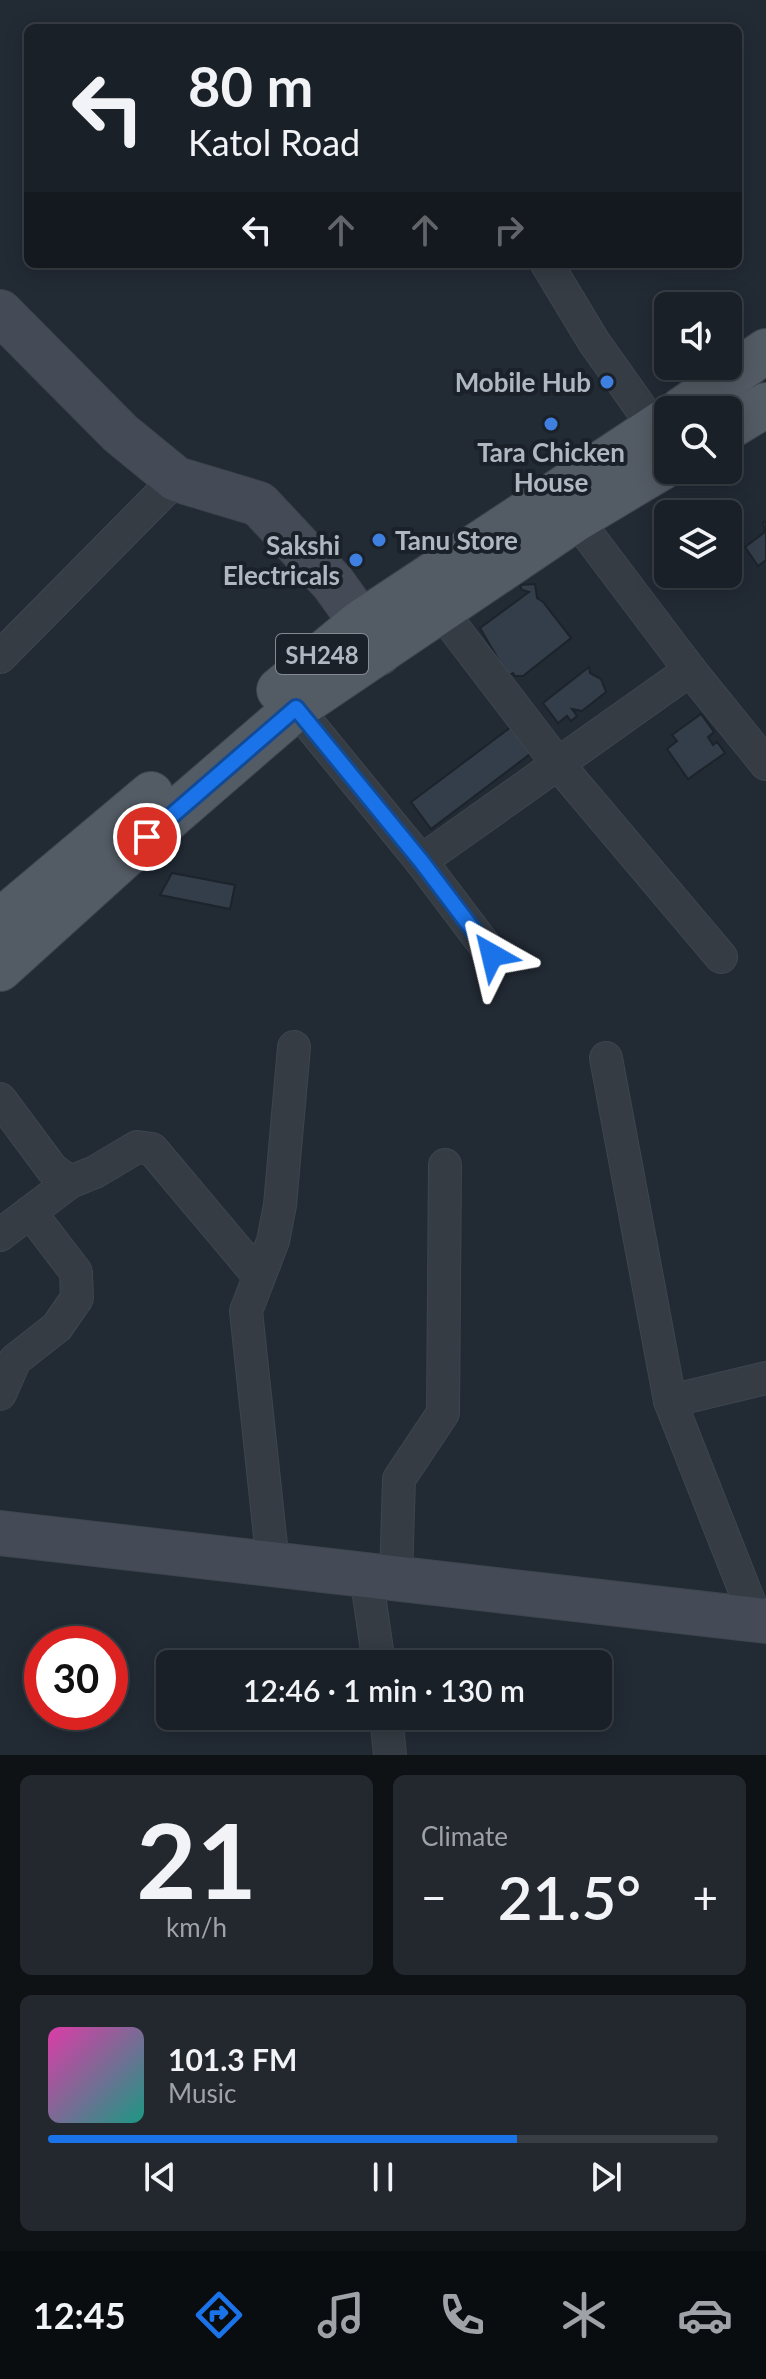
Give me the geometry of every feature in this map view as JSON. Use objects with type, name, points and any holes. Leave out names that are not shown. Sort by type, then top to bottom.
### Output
[{"type":"main road","name":"SH248","points":[[710,396],[766,351]]},
{"type":"main road","points":[[742,420],[766,405]]},
{"type":"main road","name":"SH248","points":[[0,921],[41,884],[370,638],[654,440]]},
{"type":"main road","name":"SH248","points":[[0,969],[296,708],[370,638],[441,611],[576,519],[654,444]]},
{"type":"street","points":[[549,268],[594,342],[654,413]]},
{"type":"street","points":[[0,312],[120,433],[176,479],[259,504],[333,583],[370,638]]},
{"type":"street","points":[[0,657],[176,479]]},
{"type":"street","points":[[576,519],[690,670],[766,764]]},
{"type":"street","points":[[441,611],[558,764],[721,957]]},
{"type":"street","points":[[421,861],[690,670]]},
{"type":"street","points":[[296,708],[421,861],[492,955]]},
{"type":"street","points":[[273,1564],[246,1311],[273,1241],[280,1205],[294,1047]]},
{"type":"street","points":[[0,1533],[761,1620],[670,1401],[606,1058]]},
{"type":"street","points":[[0,1099],[52,1169],[70,1182]]},
{"type":"street","points":[[0,1235],[70,1182],[95,1172],[137,1147],[152,1149],[258,1275]]},
{"type":"street","points":[[379,1650],[381,1577],[399,1479],[443,1413],[445,1165]]},
{"type":"street","points":[[0,1394],[15,1360],[57,1327],[77,1298],[76,1272],[30,1212]]},
{"type":"street","points":[[670,1401],[766,1378]]},
{"type":"street","points":[[387,1730],[390,1755]]},
{"type":"building","points":[[766,521],[766,560],[758,566],[745,547],[765,532],[763,523]]},
{"type":"building","points":[[535,584],[537,598],[571,638],[523,676],[513,673],[508,676],[480,628],[529,592],[522,590],[520,585]]},
{"type":"building","points":[[589,667],[590,673],[601,679],[606,692],[582,711],[572,709],[577,716],[571,721],[567,716],[558,723],[543,703]]},
{"type":"building","points":[[701,714],[714,732],[708,737],[713,745],[717,742],[725,753],[688,779],[667,749],[677,741],[672,735]]},
{"type":"building","points":[[519,721],[538,748],[431,829],[411,802]]},
{"type":"building","points":[[172,873],[235,885],[230,909],[160,895]]},
{"type":"place","name":"Mobile Hub","points":[[607,382]]},
{"type":"place","name":"Tara Chicken House","points":[[551,424]]},
{"type":"place","name":"Tanu Store","points":[[379,540]]},
{"type":"place","name":"Sakshi Electricals","points":[[356,560]]},
{"type":"route","points":[[147,837],[296,708],[421,861],[492,955]]}]
